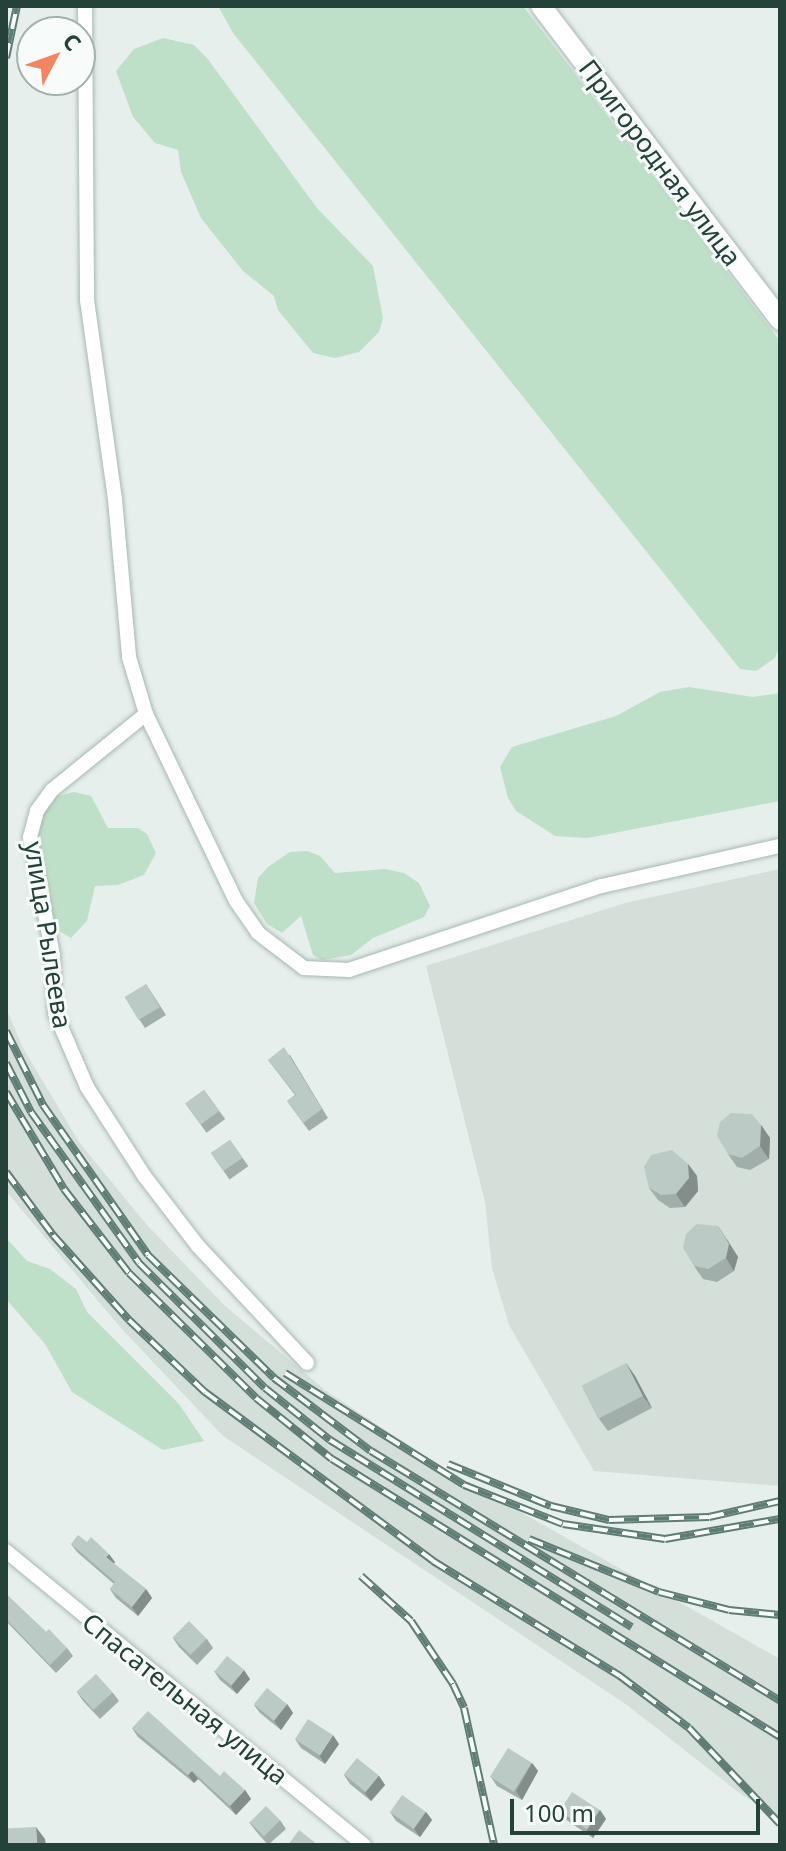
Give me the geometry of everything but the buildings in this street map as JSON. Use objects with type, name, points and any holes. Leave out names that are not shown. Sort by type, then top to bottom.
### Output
[{"type":"main road","name":"Пригородная улица","points":[[541,6],[780,320]]},
{"type":"street","points":[[85,6],[87,300],[115,499],[129,657],[146,714],[236,901],[258,933],[304,968],[349,970],[602,886],[780,846]]},
{"type":"street","name":"улица Рылеева","points":[[146,714],[52,790],[37,811],[30,837],[53,955],[55,1013],[87,1087],[145,1177],[198,1246],[307,1363]]},
{"type":"street","name":"Спасательная улица","points":[[6,1551],[364,1845]]},
{"type":"shaded area","points":[[780,869],[780,1486],[594,1471],[509,1325],[492,1268],[485,1202],[426,966],[625,903]]},
{"type":"shaded area","points":[[6,1008],[23,1048],[79,1142],[146,1224],[224,1305],[325,1390],[441,1467],[780,1659],[780,1817],[742,1795],[627,1705],[223,1436],[120,1327],[6,1191]]},
{"type":"green space","points":[[218,6],[523,6],[780,341],[780,645],[775,658],[756,671],[740,669],[233,33]]},
{"type":"green space","points":[[163,38],[194,45],[207,58],[317,208],[373,266],[383,318],[379,332],[359,352],[335,358],[313,353],[278,310],[274,296],[243,271],[201,218],[181,172],[178,150],[155,143],[133,117],[116,71],[134,49]]},
{"type":"green space","points":[[689,687],[753,697],[780,693],[780,801],[588,838],[555,836],[516,811],[508,798],[500,767],[512,747],[616,716],[660,692]]},
{"type":"green space","points":[[74,792],[91,796],[108,828],[138,828],[147,834],[156,853],[144,875],[118,885],[95,886],[87,921],[71,938],[59,931],[54,918],[38,839],[40,820],[51,798]]},
{"type":"green space","points":[[307,851],[320,856],[335,873],[385,869],[404,873],[419,883],[430,906],[424,917],[373,938],[351,955],[322,960],[313,955],[301,916],[282,933],[267,924],[254,903],[258,878],[268,867],[290,852]]},
{"type":"green space","points":[[6,1238],[27,1261],[50,1269],[76,1289],[87,1312],[179,1404],[204,1441],[163,1450],[72,1392],[45,1344],[6,1299]]},
{"type":"railway","points":[[6,58],[17,6]]},
{"type":"railway","points":[[6,1031],[43,1105],[148,1255],[274,1378],[371,1451],[780,1701]]},
{"type":"railway","points":[[6,1063],[31,1112],[139,1263],[265,1388],[330,1440],[632,1627]]},
{"type":"railway","points":[[6,1092],[64,1189],[129,1273],[256,1398],[332,1459],[780,1737]]},
{"type":"railway","points":[[6,1172],[53,1235],[129,1320],[205,1392],[433,1561],[620,1676],[689,1728],[780,1824]]},
{"type":"railway","points":[[285,1373],[464,1485],[563,1524],[665,1539],[780,1519]]},
{"type":"railway","points":[[448,1464],[551,1506],[609,1520],[709,1517],[780,1501]]},
{"type":"railway","points":[[529,1539],[659,1592],[729,1610],[780,1615]]},
{"type":"railway","points":[[361,1576],[411,1621],[453,1684],[464,1708],[494,1845]]}]
